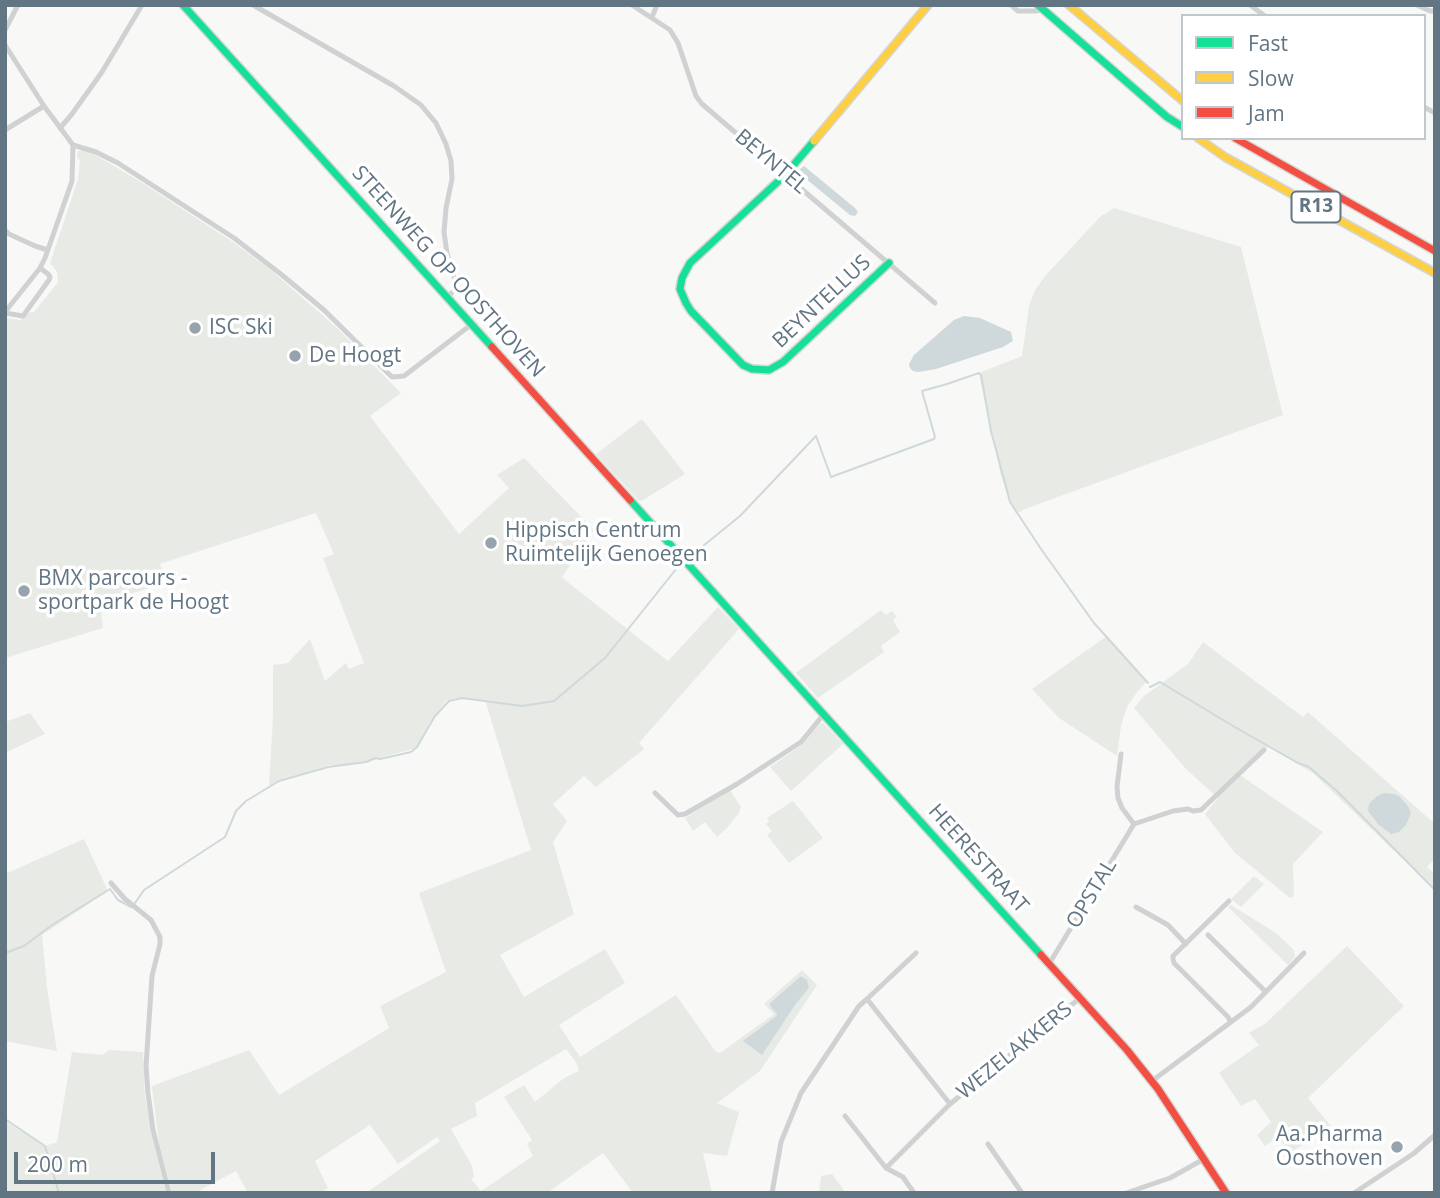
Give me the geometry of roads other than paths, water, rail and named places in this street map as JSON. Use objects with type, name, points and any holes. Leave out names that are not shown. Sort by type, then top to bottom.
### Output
[{"type":"street","points":[[5,30],[18,5]]},
{"type":"street","points":[[60,128],[102,72],[142,5]]},
{"type":"street","name":"STEENWEG OP OOSTHOVEN","points":[[183,5],[687,563]]},
{"type":"street","points":[[253,5],[394,86],[421,106],[436,123],[451,161],[452,179],[444,232],[456,289],[447,298]]},
{"type":"street","name":"BEYNTEL","points":[[632,5],[670,30],[678,43],[696,96],[702,104],[935,303]]},
{"type":"street","points":[[652,17],[657,5]]},
{"type":"street","points":[[785,175],[928,5]]},
{"type":"street","points":[[1011,5],[1018,11],[1036,11],[1042,6],[1167,117],[1181,126]]},
{"type":"street","points":[[1069,5],[1181,99]]},
{"type":"street","points":[[1417,5],[1435,11]]},
{"type":"street","points":[[5,45],[44,106],[74,145],[118,163],[234,238],[324,310],[393,377],[404,376],[472,324]]},
{"type":"street","points":[[5,130],[44,106]]},
{"type":"street","name":"R13","points":[[1201,140],[1225,157],[1435,273]]},
{"type":"street","name":"R13","points":[[1240,140],[1435,251]]},
{"type":"street","points":[[40,268],[48,274],[49,280],[23,316],[5,312],[40,268],[48,250],[72,181],[74,145]]},
{"type":"street","name":"BEYNTELLUS","points":[[785,175],[690,263],[682,278],[681,289],[686,303],[743,365],[752,369],[769,370],[783,362],[889,263]]},
{"type":"street","points":[[5,230],[48,250]]},
{"type":"street","name":"HEERESTRAAT","points":[[687,563],[1127,1050],[1152,1081],[1226,1193]]},
{"type":"street","points":[[655,793],[678,815],[685,814],[801,742],[824,714]]},
{"type":"street","points":[[1121,754],[1118,798],[1134,824],[1173,811],[1201,810],[1264,750]]},
{"type":"street","name":"OPSTAL","points":[[1049,964],[1134,824]]},
{"type":"street","points":[[111,883],[151,920],[160,937],[152,976],[146,1066],[153,1130],[169,1193]]},
{"type":"street","points":[[1229,901],[1174,956],[1174,963],[1231,1022]]},
{"type":"street","points":[[1136,907],[1168,925],[1186,944]]},
{"type":"street","points":[[1208,935],[1266,992]]},
{"type":"street","points":[[772,1193],[781,1142],[801,1093],[859,1006],[916,953]]},
{"type":"street","points":[[1152,1081],[1251,1007],[1304,954]]},
{"type":"street","name":"WEZELAKKERS","points":[[886,1168],[950,1104],[1080,998]]},
{"type":"street","name":"WEZELAKKERS","points":[[866,999],[950,1104]]},
{"type":"street","points":[[845,1116],[886,1168],[903,1177],[914,1193]]},
{"type":"street","points":[[1354,1193],[1419,1150],[1435,1136]]},
{"type":"street","points":[[988,1144],[1022,1193]]},
{"type":"street","points":[[1126,1193],[1170,1178],[1204,1158]]},
{"type":"waterway","points":[[687,559],[740,516],[816,436],[831,477],[934,439],[922,391],[979,373],[1010,502],[1094,623],[1148,683]]},
{"type":"waterway","points":[[135,903],[144,890],[225,837],[236,811],[246,801],[279,781],[328,767],[411,752],[417,747],[435,716],[449,701],[462,698],[522,706],[554,701],[605,658],[681,563]]},
{"type":"waterway","points":[[1150,687],[1160,682],[1309,767],[1338,792],[1435,890]]},
{"type":"waterway","points":[[5,953],[24,946],[110,889],[118,900],[131,907]]},
{"type":"waterway","points":[[5,1119],[45,1146],[59,1193]]},
{"type":"place","name":"ISC Ski","points":[[195,328]]},
{"type":"place","name":"De Hoogt","points":[[295,356]]},
{"type":"place","name":"Hippisch Centrum Ruimtelijk Genoegen","points":[[491,543]]},
{"type":"place","name":"BMX parcours - sportpark de Hoogt","points":[[24,591]]},
{"type":"place","name":"Aa.Pharma Oosthoven","points":[[1397,1147]]}]
